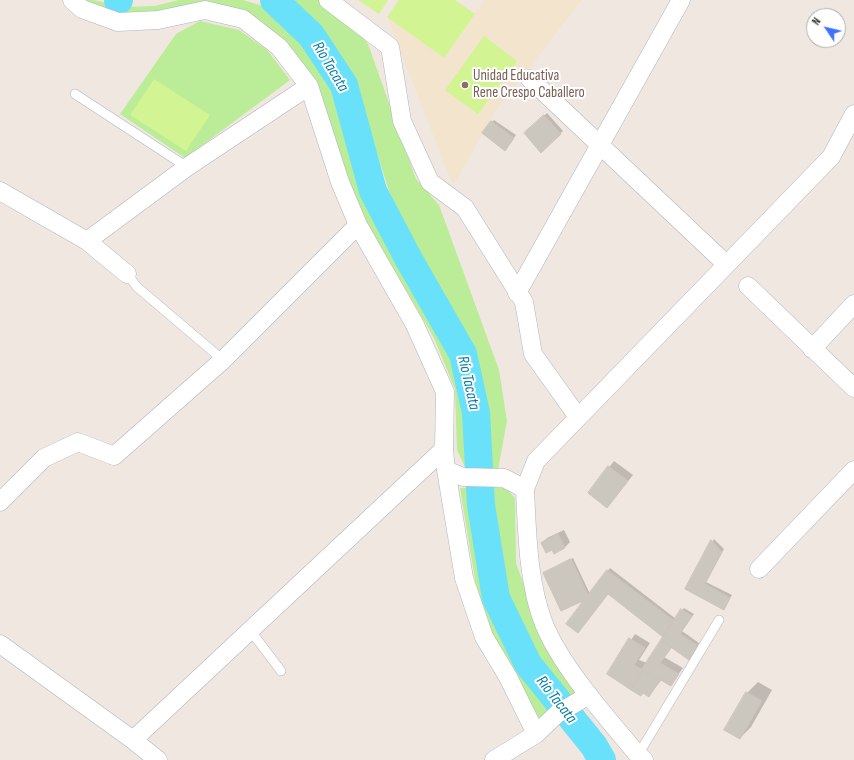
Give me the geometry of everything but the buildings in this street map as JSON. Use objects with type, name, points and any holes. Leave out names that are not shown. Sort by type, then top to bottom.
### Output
[{"type":"street","points":[[72,0],[82,9],[118,22],[158,20],[205,10],[243,19],[279,47],[309,86],[340,182],[358,225],[415,324],[445,392],[444,449],[446,470],[464,578],[484,637],[508,677],[536,734]]},
{"type":"street","points":[[328,0],[390,47],[402,121],[430,182],[465,208],[524,302],[533,354],[578,417]]},
{"type":"street","points":[[517,293],[681,0]]},
{"type":"street","points":[[530,79],[726,264]]},
{"type":"street","points":[[87,241],[187,167],[309,86]]},
{"type":"street","points":[[641,758],[583,698],[544,625],[535,597],[525,489],[536,461],[831,157],[854,114]]},
{"type":"street","points":[[0,191],[87,241],[127,274]]},
{"type":"street","points":[[0,502],[44,458],[78,442],[114,456],[223,360],[358,225]]},
{"type":"street","points":[[748,286],[854,388]]},
{"type":"street","points":[[812,349],[854,304]]},
{"type":"street","points":[[133,740],[444,449]]},
{"type":"street","points":[[446,470],[464,477],[504,478],[525,489]]},
{"type":"street","points":[[759,569],[854,470]]},
{"type":"street","points":[[0,644],[133,740],[158,760]]},
{"type":"street","points":[[494,760],[536,734],[556,714],[583,698]]},
{"type":"lane","points":[[75,94],[187,167]]},
{"type":"lane","points":[[127,274],[137,287],[223,360]]},
{"type":"lane","points":[[641,758],[719,620]]},
{"type":"lane","points":[[250,630],[281,671]]},
{"type":"shaded area","name":"Unidad Educativa Rene Crespo Caballero","points":[[484,0],[582,0],[495,112],[453,186],[387,17],[444,58]]},
{"type":"green space","points":[[77,0],[93,0],[125,7],[155,6],[179,0],[243,0],[266,7],[302,42],[336,90],[368,196],[456,354],[470,414],[474,470],[465,467],[457,450],[455,389],[434,338],[358,207],[320,93],[248,20],[109,13]]},
{"type":"green space","points":[[292,0],[329,0],[338,7],[368,44],[416,179],[439,205],[499,370],[507,421],[498,470],[486,468],[483,417],[471,354],[409,240],[390,194],[352,75],[322,31]]},
{"type":"green space","points":[[358,0],[388,0],[379,14]]},
{"type":"green space","points":[[399,0],[455,0],[475,14],[444,58],[387,17]]},
{"type":"green space","points":[[200,21],[239,30],[267,50],[290,80],[185,158],[120,114],[176,34]]},
{"type":"green space","points":[[484,36],[517,61],[478,114],[445,90]]},
{"type":"green space","points":[[154,79],[210,115],[186,151],[130,115]]},
{"type":"green space","points":[[490,486],[507,489],[515,498],[516,563],[543,637],[583,694],[566,700],[533,658],[503,591],[491,531]]},
{"type":"green space","points":[[460,488],[472,488],[489,597],[523,671],[552,708],[539,718],[497,656],[479,604]]},
{"type":"waterway","name":"Río Tacata","points":[[274,0],[311,35],[344,85],[373,191],[408,258],[463,354],[476,413],[481,505],[496,598],[528,664],[594,746],[602,760]]},
{"type":"place","name":"Unidad Educativa Rene Crespo Caballero","points":[[465,85]]}]
